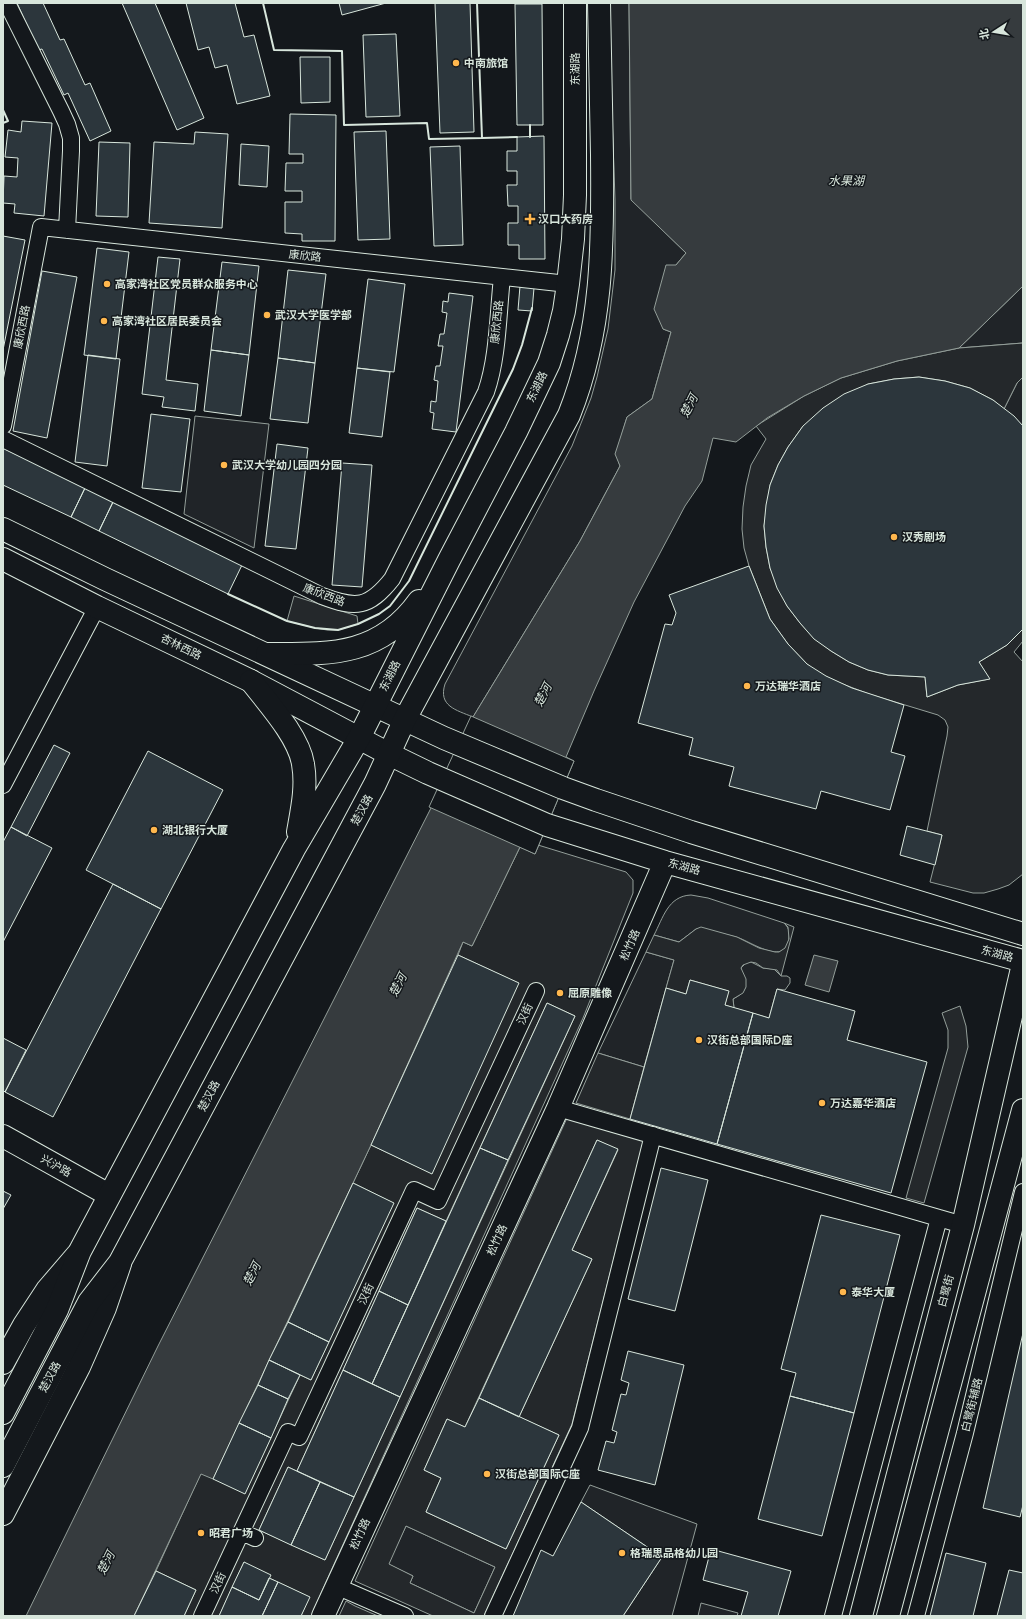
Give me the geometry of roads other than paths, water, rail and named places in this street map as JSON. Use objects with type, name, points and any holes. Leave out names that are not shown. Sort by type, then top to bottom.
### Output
[{"type":"main road","name":"东湖路","points":[[575,3],[575,195],[573,239],[568,284],[558,335],[549,363],[516,432],[375,706],[444,738],[563,788],[596,800],[691,832],[1023,934]]},
{"type":"main road","points":[[405,719],[558,438],[578,392],[586,366],[595,327],[601,271],[603,203],[599,3]]},
{"type":"main road","points":[[3,529],[105,579],[375,706],[359,738],[294,849],[109,1195],[80,1251],[58,1310],[3,1413]]},
{"type":"main road","name":"杏林西路","points":[[3,559],[97,607],[251,681],[359,738]]},
{"type":"main road","points":[[267,654],[314,654],[344,651],[384,636],[396,628],[417,605],[449,560]]},
{"type":"main road","points":[[251,681],[288,730],[303,763],[304,801],[294,849]]},
{"type":"main road","name":"楚汉路","points":[[3,1466],[89,1302],[120,1262],[375,784],[405,719]]},
{"type":"main road","name":"东湖路","points":[[359,738],[428,773],[547,825],[665,862],[1023,961]]},
{"type":"main road","name":"松竹路","points":[[323,1616],[558,1108],[665,862]]},
{"type":"main road","name":"白鹭街","points":[[861,1616],[963,1225],[1023,964]]},
{"type":"main road","points":[[888,1616],[1016,1166],[1023,1110]]},
{"type":"main road","name":"兴沪路","points":[[3,1136],[109,1195]]},
{"type":"main road","points":[[3,1363],[24,1325],[47,1290],[80,1251]]},
{"type":"main road","points":[[3,1514],[79,1367],[105,1308],[120,1262]]},
{"type":"street","points":[[7,3],[61,111],[71,138],[67,230]]},
{"type":"street","name":"康欣路","points":[[41,227],[568,284]]},
{"type":"street","name":"康欣西路","points":[[3,426],[41,227]]},
{"type":"street","name":"康欣西路","points":[[3,439],[322,596],[349,604],[363,603],[377,596],[392,579],[486,392],[491,379],[493,365],[502,277]]},
{"type":"street","points":[[3,785],[97,607]]},
{"type":"street","name":"汉街","points":[[202,1616],[249,1535],[288,1432],[299,1437],[414,1190],[438,1201],[536,991]]},
{"type":"street","points":[[558,1108],[963,1225]]},
{"type":"street","points":[[493,1616],[580,1428],[653,1135]]},
{"type":"street","name":"白鹭街辅路","points":[[916,1616],[965,1433],[1023,1192]]},
{"type":"street","points":[[834,1616],[939,1218]]},
{"type":"street","points":[[336,1586],[405,1616]]},
{"type":"water","points":[[629,3],[1023,3],[1023,286],[959,348],[897,361],[841,378],[804,396],[767,418],[736,442],[713,438],[702,481],[685,506],[634,602],[594,691],[566,757],[574,761],[535,854],[520,847],[472,946],[463,942],[371,1145],[213,1479],[201,1474],[134,1616],[26,1616],[158,1346],[431,808],[473,717],[580,541],[620,466],[615,454],[627,417],[652,399],[671,332],[663,329],[654,309],[666,265],[676,265],[686,253],[631,200]]},
{"type":"water","points":[[814,955],[838,961],[829,992],[805,985]]},
{"type":"place","name":"中南旅馆","points":[[456,63]]},
{"type":"place","name":"汉口大药房","points":[[530,219]]},
{"type":"place","name":"高家湾社区党员群众服务中心","points":[[107,284]]},
{"type":"place","name":"武汉大学医学部","points":[[267,315]]},
{"type":"place","name":"高家湾社区居民委员会","points":[[104,321]]},
{"type":"place","name":"武汉大学幼儿园四分园","points":[[224,465]]},
{"type":"place","name":"汉秀剧场","points":[[894,537]]},
{"type":"place","name":"万达瑞华酒店","points":[[747,686]]},
{"type":"place","name":"湖北银行大厦","points":[[154,830]]},
{"type":"place","name":"屈原雕像","points":[[560,993]]},
{"type":"place","name":"汉街总部国际D座","points":[[699,1040]]},
{"type":"place","name":"万达嘉华酒店","points":[[822,1103]]},
{"type":"place","name":"泰华大厦","points":[[843,1292]]},
{"type":"place","name":"汉街总部国际C座","points":[[487,1474]]},
{"type":"place","name":"昭君广场","points":[[201,1533]]},
{"type":"place","name":"格瑞思品格幼儿园","points":[[622,1553]]},
{"type":"water label","name":"水果湖","points":[[846,181]]},
{"type":"water label","name":"楚河","points":[[689,406]]},
{"type":"water label","name":"楚河","points":[[543,695]]},
{"type":"water label","name":"楚河","points":[[398,985]]},
{"type":"water label","name":"楚河","points":[[252,1274]]},
{"type":"water label","name":"楚河","points":[[106,1563]]}]
